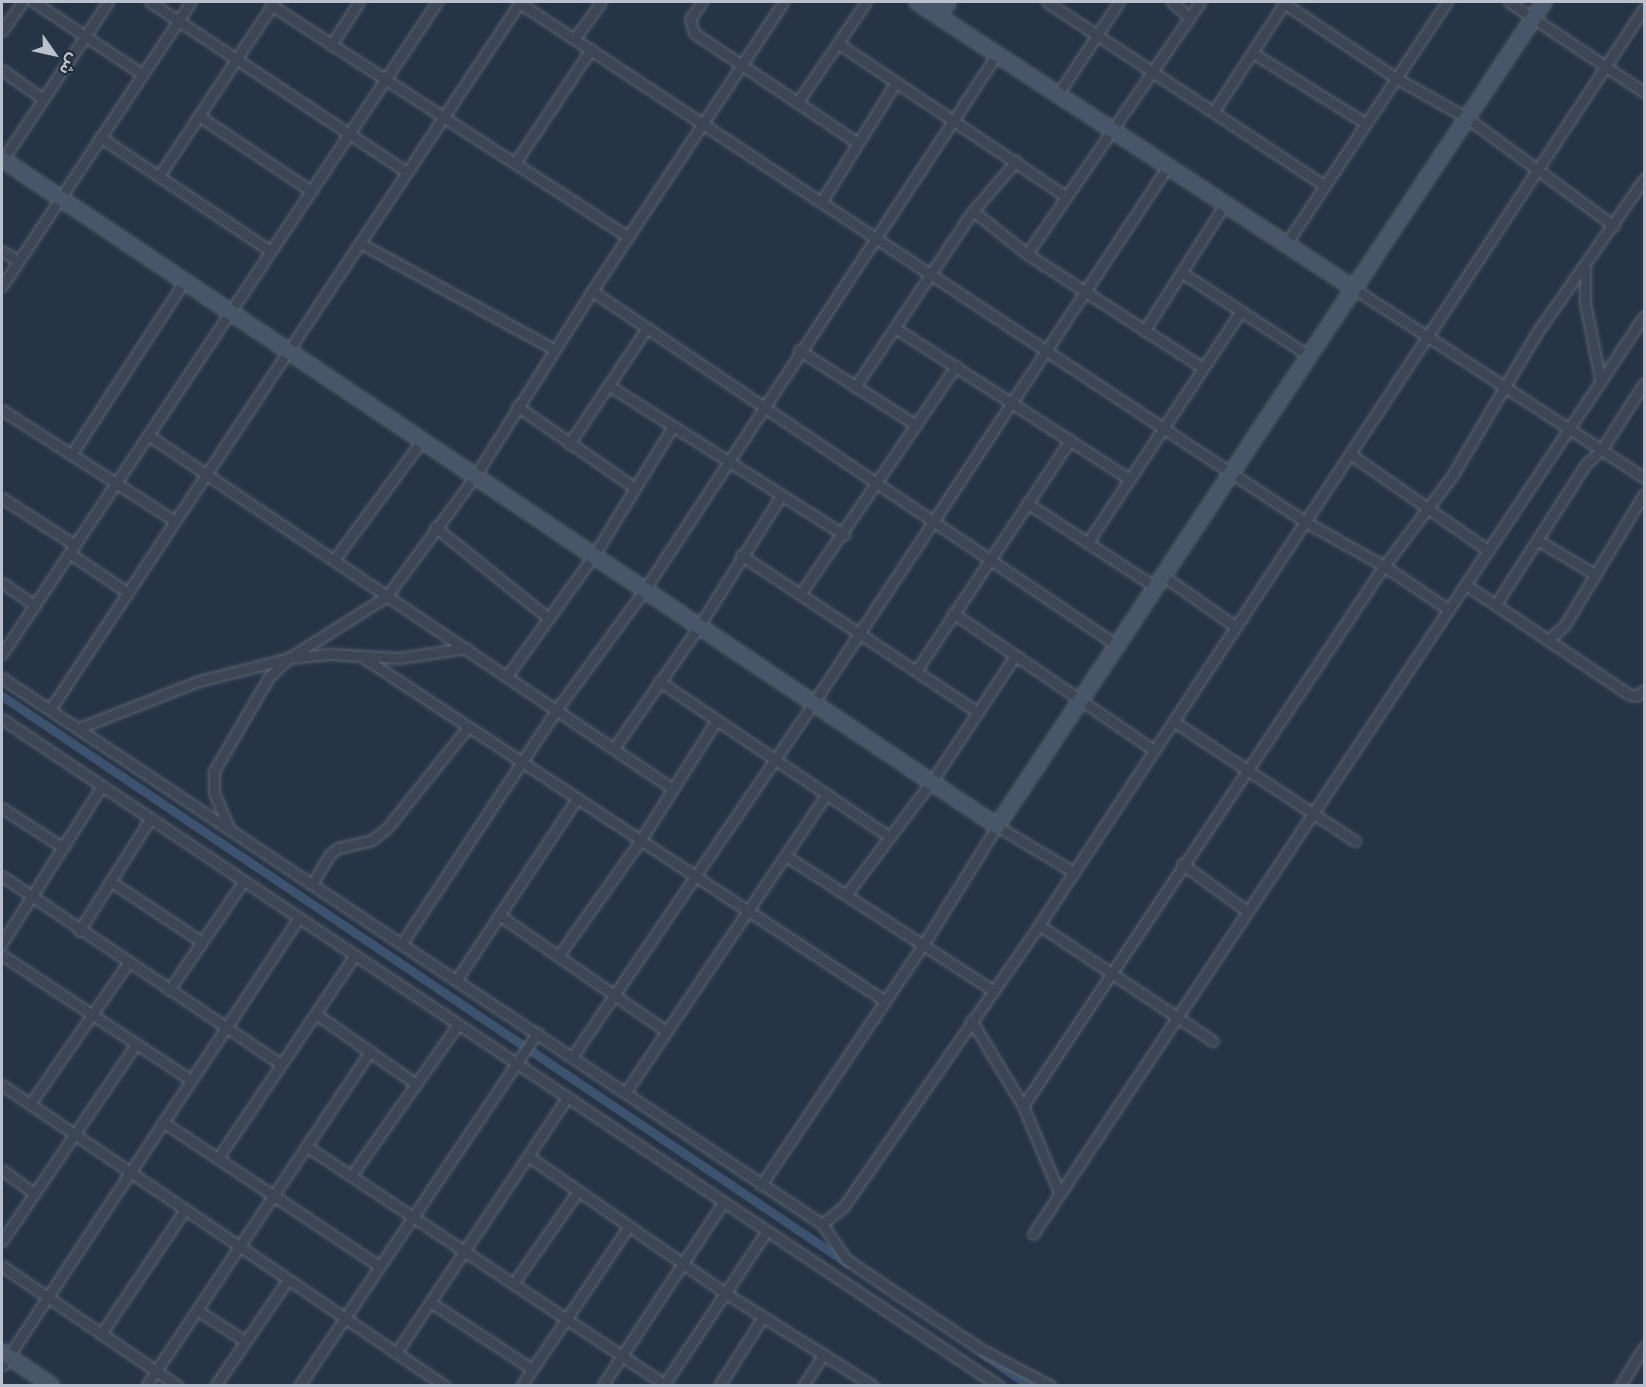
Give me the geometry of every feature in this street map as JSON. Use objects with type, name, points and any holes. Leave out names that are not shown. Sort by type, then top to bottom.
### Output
[{"type":"street","points":[[2,31],[22,2]]},
{"type":"street","points":[[34,2],[142,74]]},
{"type":"street","points":[[108,2],[2,160],[231,310],[997,826],[1072,871]]},
{"type":"street","points":[[150,2],[407,172]]},
{"type":"street","points":[[2,286],[191,2]]},
{"type":"street","points":[[331,45],[359,2]]},
{"type":"street","points":[[2,654],[437,2]]},
{"type":"street","points":[[51,708],[519,2],[1229,472],[1304,521],[1384,566],[1449,610]]},
{"type":"street","points":[[575,38],[601,2]]},
{"type":"street","points":[[230,830],[214,793],[214,771],[269,677],[289,658],[387,596],[435,527],[475,476],[554,349],[705,124],[783,2]]},
{"type":"street","points":[[797,103],[866,2]]},
{"type":"street","points":[[917,2],[1428,339],[1644,478]]},
{"type":"street","points":[[938,15],[948,2]]},
{"type":"street","points":[[1047,2],[1324,186]]},
{"type":"street","points":[[1058,94],[1119,2]]},
{"type":"street","points":[[1172,2],[1189,17]]},
{"type":"street","points":[[1027,254],[1200,2]]},
{"type":"street","points":[[1214,111],[1284,2],[1396,78],[1467,118],[1614,226]]},
{"type":"street","points":[[1286,244],[1447,2]]},
{"type":"street","points":[[1509,2],[1644,92]]},
{"type":"street","points":[[761,1185],[923,945],[1115,644],[1544,2]]},
{"type":"street","points":[[697,3],[690,19],[691,29],[741,66],[856,142]]},
{"type":"street","points":[[159,176],[273,4],[384,81],[628,237]]},
{"type":"street","points":[[822,1224],[844,1206],[1039,925],[1072,871],[1236,627],[1304,521],[1428,339],[1644,8]]},
{"type":"street","points":[[839,44],[1065,196]]},
{"type":"street","points":[[515,163],[591,49]]},
{"type":"street","points":[[1253,53],[1365,123]]},
{"type":"street","points":[[402,943],[557,709],[645,589],[763,404],[877,238],[997,54]]},
{"type":"street","points":[[2,70],[43,99]]},
{"type":"street","points":[[822,201],[856,142],[896,82]]},
{"type":"street","points":[[199,116],[311,191]]},
{"type":"street","points":[[100,137],[270,251]]},
{"type":"street","points":[[855,387],[973,212],[1016,161]]},
{"type":"street","points":[[572,1057],[772,758],[814,702],[931,520],[1010,402],[1048,351],[1168,166]]},
{"type":"street","points":[[1023,1106],[1246,769],[1384,566],[1473,443],[1503,386],[1585,270],[1644,179]]},
{"type":"street","points":[[1144,331],[1225,204]]},
{"type":"street","points":[[973,212],[1027,254],[1202,367]]},
{"type":"street","points":[[360,243],[554,349]]},
{"type":"street","points":[[2,251],[18,261]]},
{"type":"street","points":[[1585,270],[1585,303],[1600,378]]},
{"type":"street","points":[[1181,272],[1308,355]]},
{"type":"street","points":[[71,455],[185,280]]},
{"type":"street","points":[[592,291],[763,404],[1115,644]]},
{"type":"street","points":[[1088,542],[1129,479],[1166,429],[1202,367],[1241,311]]},
{"type":"street","points":[[1033,1234],[1311,812],[1489,551],[1600,378],[1644,316]]},
{"type":"street","points":[[569,444],[647,328]]},
{"type":"street","points":[[895,328],[1129,479]]},
{"type":"street","points":[[799,350],[916,425]]},
{"type":"street","points":[[801,593],[844,535],[956,366]]},
{"type":"street","points":[[1496,604],[1539,541],[1586,464],[1602,449],[1644,383]]},
{"type":"street","points":[[608,385],[844,535]]},
{"type":"street","points":[[517,406],[635,488]]},
{"type":"street","points":[[2,412],[175,521]]},
{"type":"street","points":[[507,676],[547,617],[594,555],[673,426]]},
{"type":"street","points":[[148,435],[208,473],[673,789]]},
{"type":"street","points":[[334,560],[422,440]]},
{"type":"street","points":[[916,671],[1070,440]]},
{"type":"street","points":[[1350,454],[1489,551]]},
{"type":"street","points":[[1550,639],[1564,626],[1644,494]]},
{"type":"street","points":[[614,748],[699,626],[741,555],[781,496]]},
{"type":"street","points":[[2,498],[128,593]]},
{"type":"street","points":[[1027,503],[1088,542],[1158,580],[1236,627]]},
{"type":"street","points":[[435,527],[547,617]]},
{"type":"street","points":[[1539,541],[1596,575]]},
{"type":"street","points":[[741,555],[977,712]]},
{"type":"street","points":[[2,584],[35,605]]},
{"type":"street","points":[[1466,585],[1550,639],[1628,694],[1637,696],[1644,690]]},
{"type":"street","points":[[953,613],[1154,750]]},
{"type":"street","points":[[79,728],[199,681],[289,658],[361,656],[399,658],[466,648]]},
{"type":"street","points":[[361,656],[692,878],[885,1001]]},
{"type":"street","points":[[846,895],[888,836],[932,781],[1015,656]]},
{"type":"street","points":[[2,678],[51,708],[230,830],[457,979],[534,1037],[572,1057],[822,1224],[852,1264],[979,1348],[1051,1386]]},
{"type":"street","points":[[659,681],[888,836]]},
{"type":"street","points":[[2,719],[722,1204],[999,1386]]},
{"type":"street","points":[[559,955],[640,841],[716,721]]},
{"type":"street","points":[[1173,721],[1355,841]]},
{"type":"street","points":[[312,884],[330,854],[338,848],[366,842],[387,828],[468,727]]},
{"type":"street","points":[[2,943],[101,787]]},
{"type":"street","points":[[625,1093],[827,794]]},
{"type":"street","points":[[457,979],[576,800]]},
{"type":"street","points":[[2,808],[62,847]]},
{"type":"street","points":[[79,931],[150,819]]},
{"type":"street","points":[[786,856],[992,990]]},
{"type":"street","points":[[1182,864],[1247,911]]},
{"type":"street","points":[[2,876],[79,931],[281,1064]]},
{"type":"street","points":[[110,881],[202,942]]},
{"type":"street","points":[[169,990],[243,882]]},
{"type":"street","points":[[499,915],[666,1031]]},
{"type":"street","points":[[52,1386],[4,1358],[47,1298],[298,919]]},
{"type":"street","points":[[1039,925],[1213,1041]]},
{"type":"street","points":[[2,955],[191,1080]]},
{"type":"street","points":[[218,1158],[354,956]]},
{"type":"street","points":[[30,1104],[128,963]]},
{"type":"street","points":[[315,1014],[416,1084]]},
{"type":"street","points":[[971,1020],[1023,1106],[1059,1192]]},
{"type":"street","points":[[351,1176],[457,1026]]},
{"type":"street","points":[[300,1385],[534,1037]]},
{"type":"street","points":[[2,1241],[136,1044]]},
{"type":"street","points":[[146,1386],[370,1051]]},
{"type":"street","points":[[2,1085],[238,1248],[444,1385]]},
{"type":"street","points":[[396,1353],[566,1099]]},
{"type":"street","points":[[163,1122],[379,1266]]},
{"type":"street","points":[[306,1146],[664,1385],[766,1232]]},
{"type":"street","points":[[528,1156],[725,1293],[873,1386]]},
{"type":"street","points":[[2,1170],[34,1193]]},
{"type":"street","points":[[513,1284],[578,1191]]},
{"type":"street","points":[[602,1386],[722,1204]]},
{"type":"street","points":[[101,1334],[184,1211]]},
{"type":"street","points":[[521,1386],[629,1226]]},
{"type":"street","points":[[2,1266],[178,1386]]},
{"type":"street","points":[[215,1386],[287,1281]]},
{"type":"street","points":[[430,1302],[532,1369]]},
{"type":"street","points":[[197,1310],[245,1341]]},
{"type":"street","points":[[719,1386],[764,1317]]},
{"type":"street","points":[[1620,1386],[1644,1347]]},
{"type":"street","points":[[803,1386],[824,1354]]},
{"type":"waterway","points":[[2,696],[849,1264]]},
{"type":"waterway","points":[[983,1354],[1030,1386]]}]
